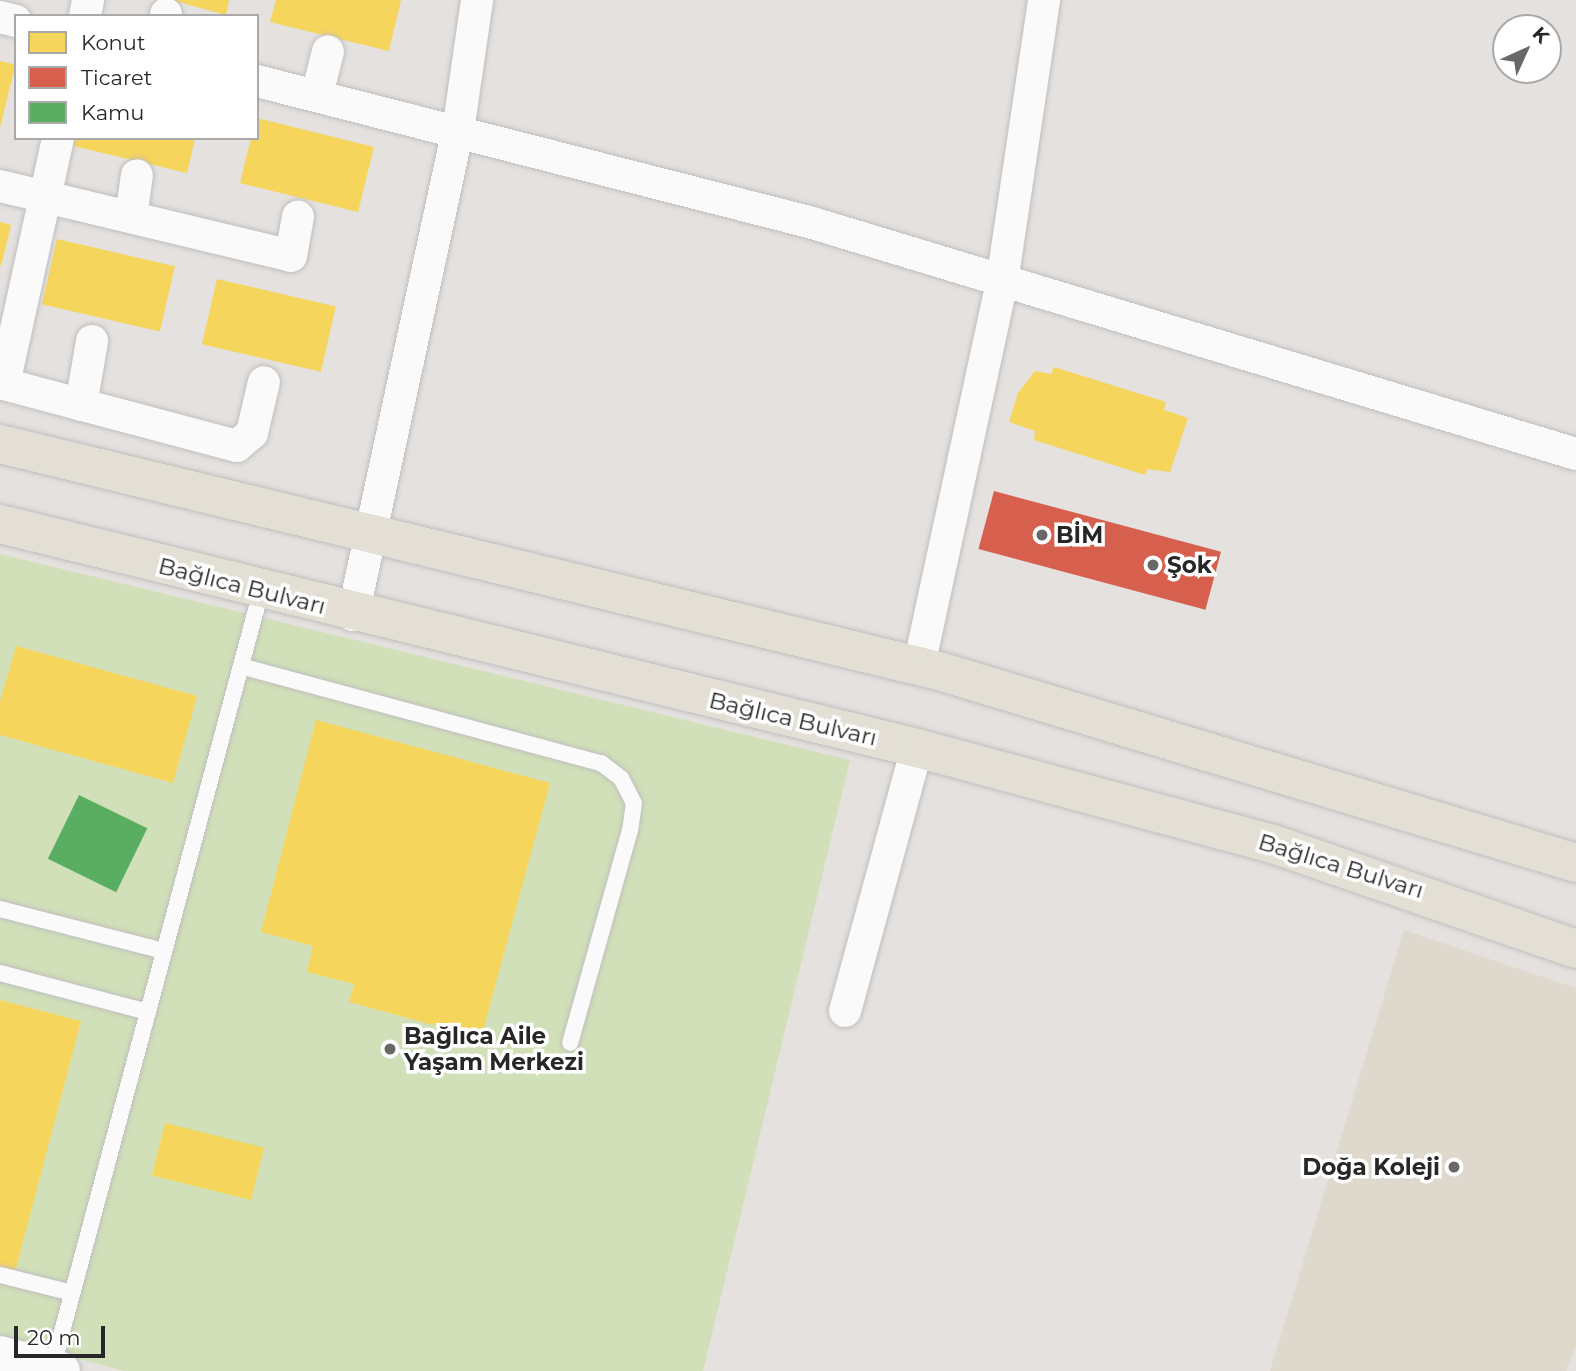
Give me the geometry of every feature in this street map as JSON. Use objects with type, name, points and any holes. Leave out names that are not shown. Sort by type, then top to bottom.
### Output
[{"type":"main road","points":[[0,444],[374,537],[919,666],[1576,863]]},
{"type":"main road","name":"Bağlıca Bulvarı","points":[[0,524],[353,615],[917,748],[1273,844],[1576,949]]},
{"type":"street","points":[[353,615],[374,537],[457,131],[477,0]]},
{"type":"street","points":[[919,666],[1002,282],[1044,0]]},
{"type":"street","points":[[317,95],[328,51]]},
{"type":"street","points":[[259,81],[809,222],[1576,454]]},
{"type":"street","points":[[58,140],[2,384],[237,446],[252,433],[264,382]]},
{"type":"street","points":[[131,217],[136,174]]},
{"type":"street","points":[[0,186],[291,256],[298,218]]},
{"type":"street","points":[[80,404],[92,341]]},
{"type":"street","points":[[845,1011],[917,748]]},
{"type":"street","points":[[0,1355],[56,1370]]},
{"type":"lane","points":[[56,1370],[72,1293],[163,951],[244,667],[261,591]]},
{"type":"lane","points":[[244,667],[601,763],[621,778],[634,803],[630,830],[570,1043]]},
{"type":"lane","points":[[0,909],[163,951]]},
{"type":"lane","points":[[0,973],[148,1012]]},
{"type":"lane","points":[[0,1275],[72,1293]]},
{"type":"shaded area","name":"Doğa Koleji","points":[[1404,930],[1576,988],[1576,1346],[1566,1371],[1270,1371]]},
{"type":"green space","name":"Bağlıca Aile Yaşam Merkezi","points":[[0,554],[850,760],[703,1371],[125,1371],[0,1338]]},
{"type":"building: Konut","points":[[171,0],[229,0],[226,14]]},
{"type":"building: Konut","points":[[276,0],[401,0],[389,51],[270,22]]},
{"type":"building: Konut","points":[[0,61],[14,64],[14,71],[0,127]]},
{"type":"building: Konut","points":[[259,118],[374,147],[358,212],[240,183],[251,140],[259,140]]},
{"type":"building: Konut","points":[[70,140],[195,140],[187,173],[69,145]]},
{"type":"building: Konut","points":[[0,222],[11,225],[1,266],[0,265]]},
{"type":"building: Konut","points":[[57,239],[175,266],[160,332],[42,304]]},
{"type":"building: Konut","points":[[217,279],[336,306],[321,372],[202,344]]},
{"type":"building: Konut","points":[[1054,367],[1166,402],[1164,410],[1188,418],[1170,472],[1147,469],[1145,475],[1034,440],[1035,431],[1009,422],[1018,393],[1035,371],[1051,374]]},
{"type":"building: Konut","points":[[16,646],[197,696],[173,783],[0,735],[0,702]]},
{"type":"building: Konut","points":[[316,720],[550,783],[481,1038],[349,1002],[354,984],[307,972],[313,946],[261,932]]},
{"type":"building: Konut","points":[[0,1000],[81,1021],[14,1276],[0,1272]]},
{"type":"building: Konut","points":[[165,1123],[264,1148],[251,1200],[152,1175]]},
{"type":"building: Ticaret","points":[[994,491],[1221,552],[1205,610],[978,549]]},
{"type":"building: Kamu","points":[[79,795],[147,828],[116,892],[48,859]]},
{"type":"place","name":"BİM","points":[[1042,535]]},
{"type":"place","name":"Şok","points":[[1153,565]]},
{"type":"place","name":"Bağlıca Aile Yaşam Merkezi","points":[[390,1049]]},
{"type":"place","name":"Doğa Koleji","points":[[1454,1167]]}]
